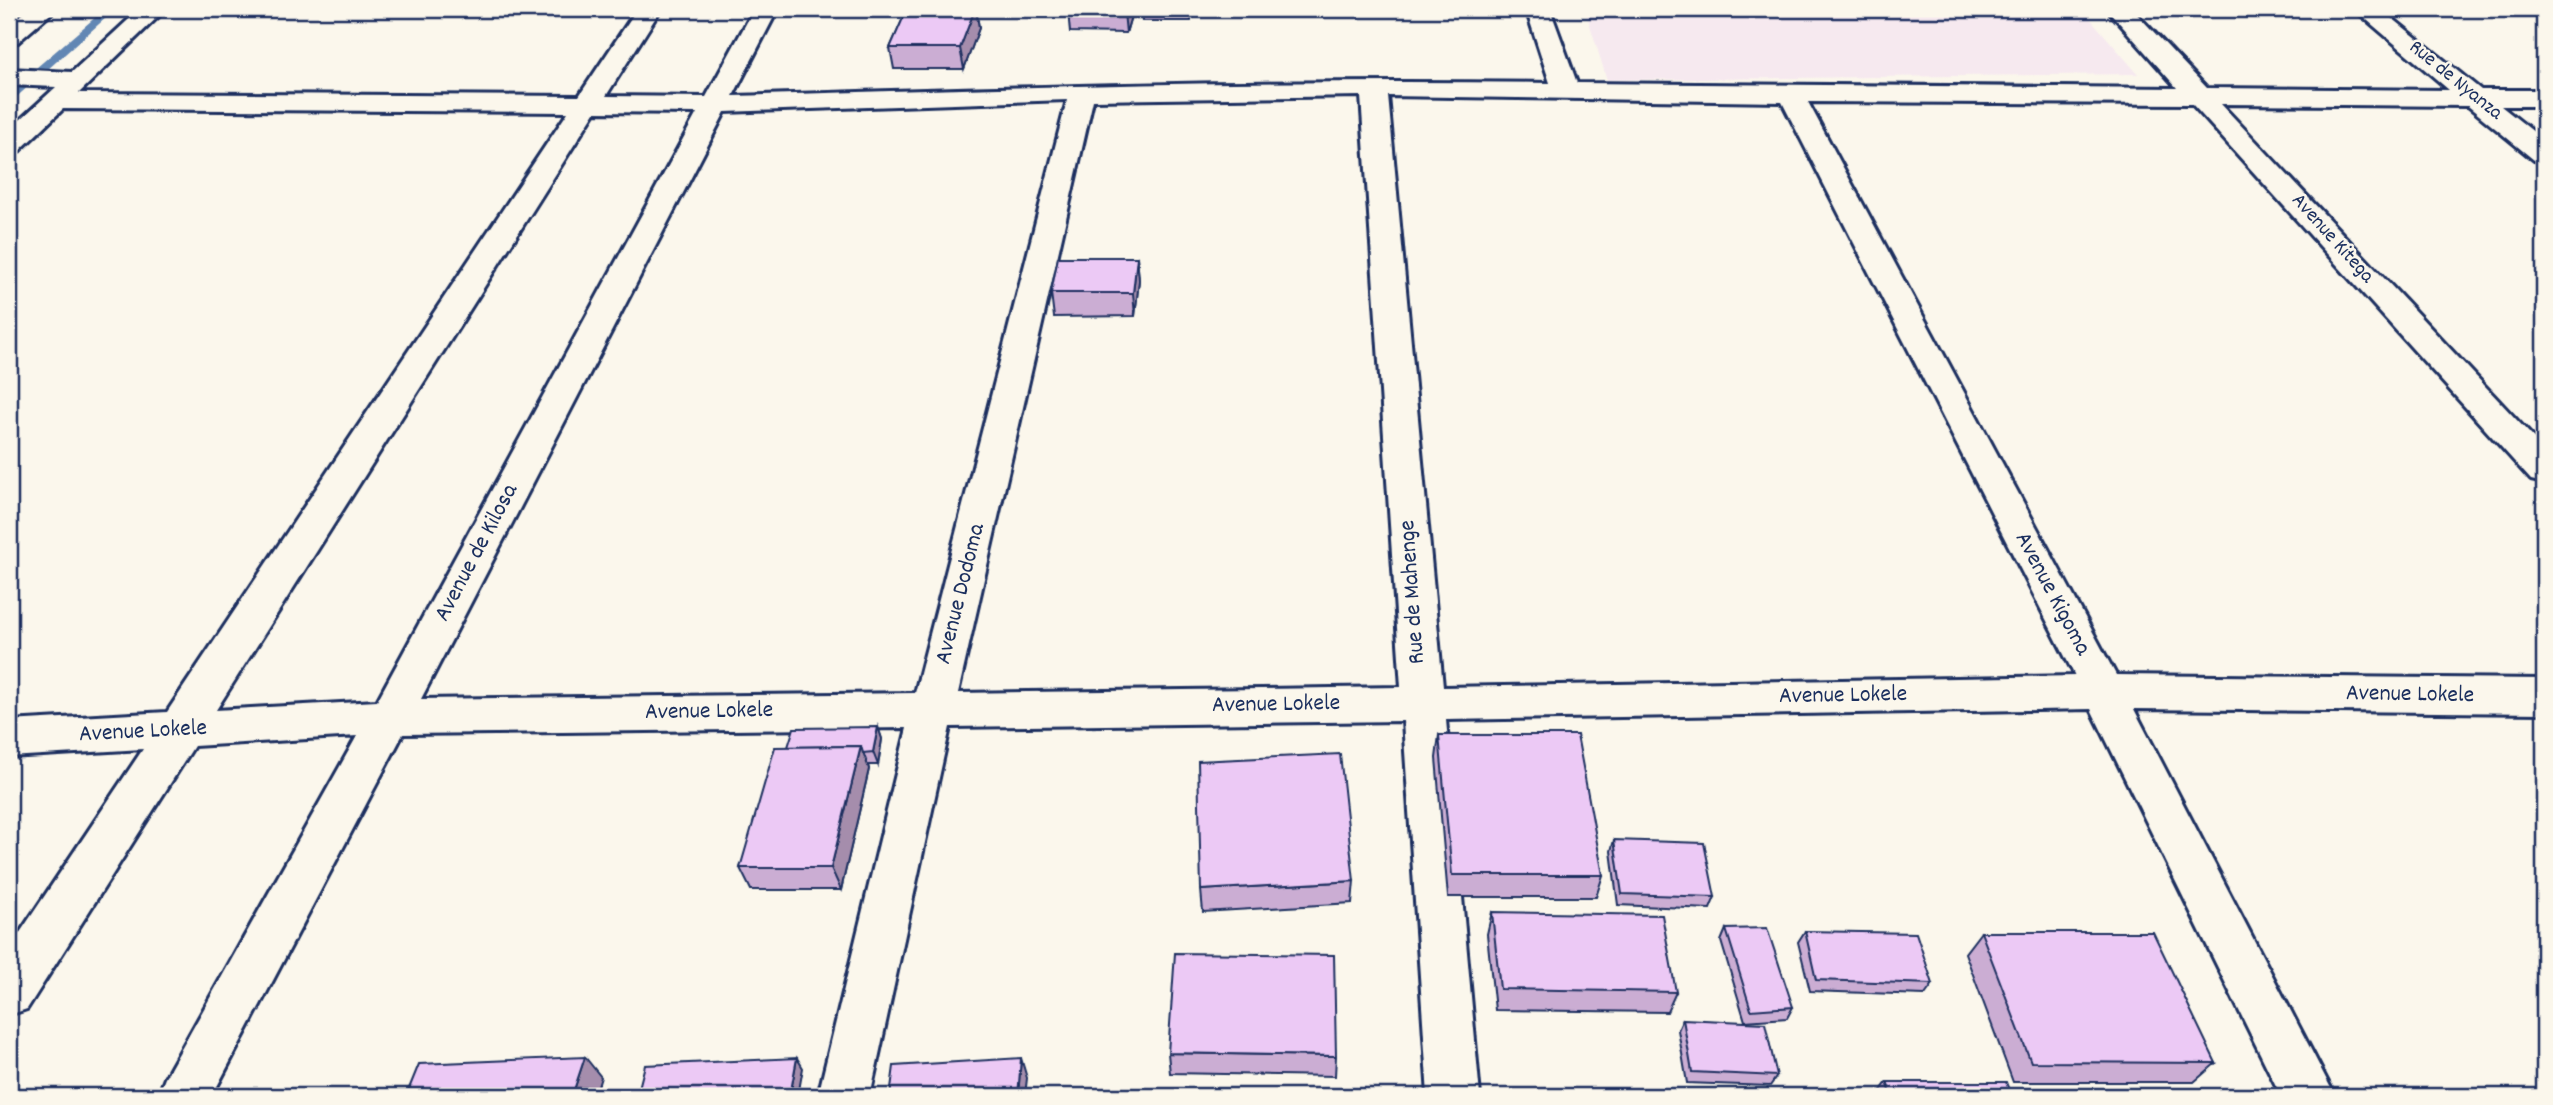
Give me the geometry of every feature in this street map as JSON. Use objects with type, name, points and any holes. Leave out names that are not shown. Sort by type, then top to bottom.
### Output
[{"type":"street","points":[[9,37],[44,9]]},
{"type":"street","points":[[9,145],[154,9]]},
{"type":"street","points":[[9,992],[649,9]]},
{"type":"street","name":"Avenue de Kilosa","points":[[184,1096],[390,716],[766,9]]},
{"type":"street","points":[[1538,9],[1566,90]]},
{"type":"street","name":"Avenue Kitega","points":[[2119,9],[2544,471]]},
{"type":"street","name":"Rue de Nyanza","points":[[2366,9],[2544,155]]},
{"type":"street","points":[[9,77],[79,80]]},
{"type":"street","points":[[56,101],[715,104],[1082,92],[1374,88],[1791,94],[2544,98]]},
{"type":"street","name":"Rue de Mahenge","points":[[1374,88],[1454,1096]]},
{"type":"street","name":"Avenue Dodoma","points":[[844,1096],[933,708],[1082,92]]},
{"type":"street","name":"Avenue Kigoma","points":[[1791,94],[2104,692],[2309,1096]]},
{"type":"street","name":"Avenue Lokele","points":[[9,739],[177,731],[390,716],[1421,704],[2104,692],[2544,696]]},
{"type":"shaded area","points":[[1585,9],[2082,9],[2138,74],[1607,80]]},
{"type":"building","points":[[907,9],[975,9],[960,48],[890,48]]},
{"type":"building","points":[[1068,9],[1125,9],[1124,12]]},
{"type":"building","points":[[1058,257],[1137,257],[1133,293],[1051,293]]},
{"type":"building","points":[[878,727],[873,752],[863,753],[861,746],[788,747],[794,728]]},
{"type":"building","points":[[1439,735],[1577,735],[1603,875],[1452,875]]},
{"type":"building","points":[[861,746],[831,868],[740,868],[775,747]]},
{"type":"building","points":[[1340,754],[1354,881],[1201,890],[1198,761]]},
{"type":"building","points":[[1614,840],[1704,843],[1715,897],[1622,894]]},
{"type":"building","points":[[1492,912],[1662,915],[1676,992],[1500,989]]},
{"type":"building","points":[[1767,928],[1793,1007],[1751,1010],[1726,929]]},
{"type":"building","points":[[1805,931],[1916,933],[1933,984],[1816,980]]},
{"type":"building","points":[[1981,932],[2153,932],[2216,1063],[2031,1062]]},
{"type":"building","points":[[1175,953],[1334,955],[1336,1056],[1168,1053]]},
{"type":"building","points":[[1683,1019],[1765,1023],[1777,1076],[1692,1072]]},
{"type":"building","points":[[585,1057],[572,1096],[406,1096],[419,1064]]},
{"type":"building","points":[[797,1058],[790,1096],[637,1096],[645,1065]]},
{"type":"building","points":[[1021,1058],[1018,1096],[890,1096],[894,1066]]},
{"type":"building","points":[[1887,1082],[2006,1082],[2011,1096],[1892,1096]]},
{"type":"waterway","points":[[9,97],[111,9]]}]
